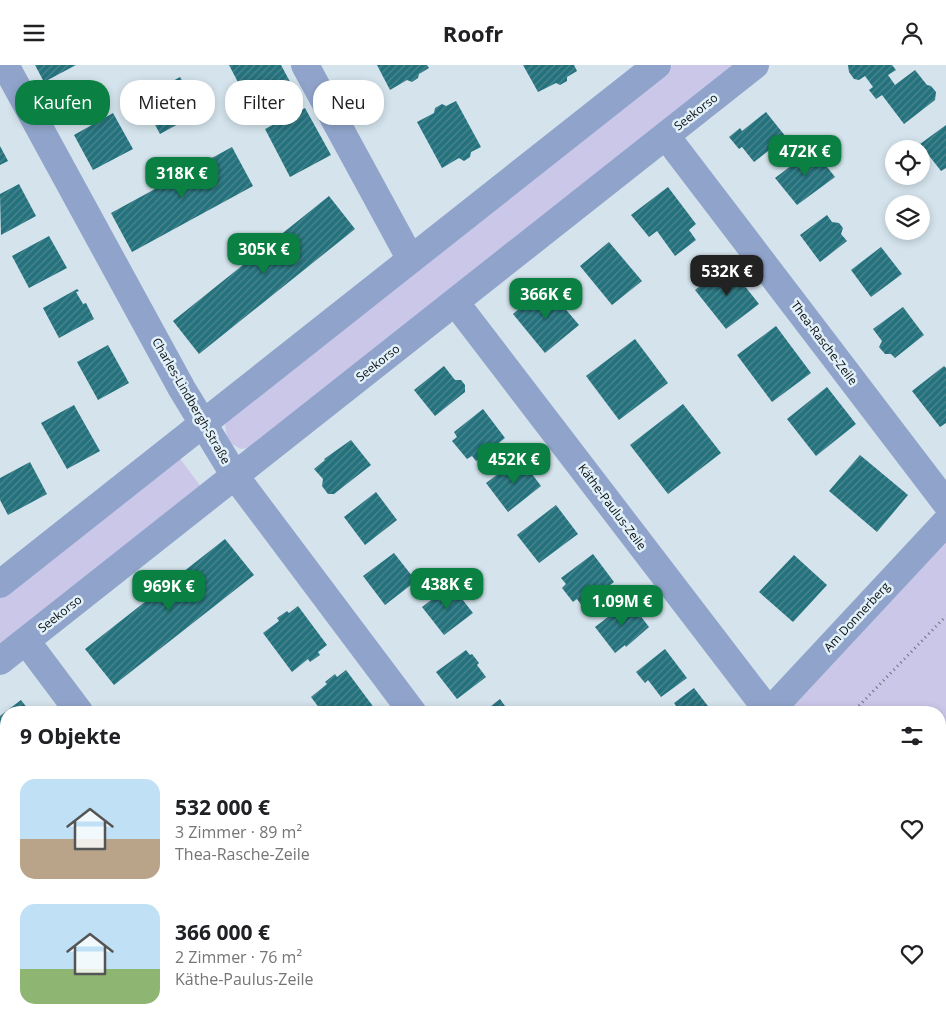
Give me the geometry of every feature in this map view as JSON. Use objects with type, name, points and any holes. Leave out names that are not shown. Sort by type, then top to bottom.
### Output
[{"type":"street","name":"Charles-Lindbergh-Straße","points":[[5,65],[182,389],[235,476],[408,706]]},
{"type":"street","points":[[305,65],[410,258]]},
{"type":"street","points":[[0,584],[410,258],[627,75],[657,65]]},
{"type":"street","name":"Seekorso","points":[[0,661],[755,65]]},
{"type":"street","name":"Thea-Rasche-Zeile","points":[[666,136],[946,503]]},
{"type":"street","name":"Käthe-Paulus-Zeile","points":[[455,302],[763,706]]},
{"type":"street","name":"Am Donnerberg","points":[[774,706],[946,522]]},
{"type":"street","points":[[26,641],[75,706]]},
{"type":"path","points":[[859,706],[946,615]]},
{"type":"shaded area","points":[[673,65],[738,65],[249,448],[241,449],[230,443],[225,425],[227,420],[252,397]]},
{"type":"shaded area","points":[[178,456],[202,488],[0,647],[0,596]]},
{"type":"shaded area","points":[[946,537],[946,706],[789,706]]},
{"type":"building","points":[[35,65],[76,65],[48,80],[43,80]]},
{"type":"building","points":[[229,65],[281,65],[289,80],[237,80]]},
{"type":"building","points":[[377,65],[427,65],[429,68],[419,74],[418,78],[412,82],[407,80],[390,90]]},
{"type":"building","points":[[523,65],[574,65],[577,71],[567,77],[567,81],[560,85],[556,83],[538,92]]},
{"type":"building","points":[[848,65],[892,65],[896,70],[888,75],[895,85],[915,70],[927,85],[931,86],[936,92],[935,100],[904,124],[882,95],[876,99],[869,90],[873,87],[865,76],[859,80],[854,79],[849,72]]},
{"type":"building","points":[[456,101],[481,147],[471,152],[470,157],[464,161],[459,158],[442,168],[417,122],[434,113],[435,108],[442,104],[446,106]]},
{"type":"building","points":[[305,108],[331,155],[290,177],[265,129],[273,125],[303,125],[303,109]]},
{"type":"building","points":[[766,112],[786,137],[754,162],[742,147],[739,149],[729,137],[740,128],[742,131]]},
{"type":"building","points":[[113,113],[133,149],[93,170],[74,135],[92,125],[110,125],[110,115]]},
{"type":"building","points":[[155,125],[176,125],[160,134]]},
{"type":"building","points":[[946,125],[946,168],[941,171],[930,157],[930,140],[925,140]]},
{"type":"building","points":[[0,146],[8,161],[0,165]]},
{"type":"building","points":[[232,147],[253,186],[132,252],[111,213]]},
{"type":"building","points":[[813,149],[835,177],[797,205],[775,178]]},
{"type":"building","points":[[19,184],[36,216],[1,235],[0,194]]},
{"type":"building","points":[[668,187],[696,224],[689,230],[696,240],[675,256],[657,231],[649,237],[631,215]]},
{"type":"building","points":[[329,196],[355,229],[199,354],[173,321]]},
{"type":"building","points":[[827,215],[832,222],[839,223],[843,228],[841,234],[847,241],[820,262],[800,235]]},
{"type":"building","points":[[49,236],[67,268],[29,288],[12,256]]},
{"type":"building","points":[[609,242],[642,281],[612,305],[580,266]]},
{"type":"building","points":[[881,247],[902,274],[871,297],[851,270]]},
{"type":"building","points":[[728,265],[759,304],[726,329],[695,290]]},
{"type":"building","points":[[546,286],[579,325],[545,353],[513,314]]},
{"type":"building","points":[[77,289],[79,291],[76,292],[83,304],[86,303],[94,319],[59,338],[43,308]]},
{"type":"building","points":[[903,307],[924,335],[895,358],[891,354],[885,354],[879,347],[882,341],[873,329]]},
{"type":"building","points":[[776,326],[811,373],[772,402],[737,355]]},
{"type":"building","points":[[635,339],[668,383],[619,420],[586,376]]},
{"type":"building","points":[[108,345],[129,383],[98,400],[77,362]]},
{"type":"building","points":[[444,366],[455,380],[461,380],[465,385],[465,392],[435,416],[414,390]]},
{"type":"building","points":[[944,366],[946,368],[946,423],[940,427],[912,391]]},
{"type":"building","points":[[827,387],[856,424],[816,456],[787,419]]},
{"type":"building","points":[[683,404],[721,453],[668,494],[630,445]]},
{"type":"building","points":[[74,405],[100,451],[67,469],[41,423]]},
{"type":"building","points":[[483,409],[505,438],[476,461],[472,456],[467,459],[452,441],[457,437],[454,432]]},
{"type":"building","points":[[351,440],[371,465],[334,494],[328,494],[322,486],[323,479],[314,469],[324,459]]},
{"type":"building","points":[[860,455],[908,495],[877,532],[829,491]]},
{"type":"building","points":[[520,458],[541,486],[508,512],[486,483]]},
{"type":"building","points":[[30,462],[47,494],[8,515],[0,500],[0,478]]},
{"type":"building","points":[[376,492],[397,520],[365,545],[344,517]]},
{"type":"building","points":[[556,505],[578,534],[539,563],[517,535]]},
{"type":"building","points":[[225,539],[254,575],[114,685],[85,649]]},
{"type":"building","points":[[394,553],[416,581],[385,605],[363,576]]},
{"type":"building","points":[[593,554],[614,582],[582,606],[577,599],[573,602],[562,588],[566,584],[561,578]]},
{"type":"building","points":[[794,555],[827,585],[793,622],[759,592]]},
{"type":"building","points":[[451,585],[473,613],[444,635],[422,607]]},
{"type":"building","points":[[629,601],[649,627],[626,647],[625,645],[615,653],[595,627]]},
{"type":"building","points":[[298,606],[327,645],[318,652],[320,655],[310,662],[308,659],[292,672],[263,633],[279,621],[277,618],[287,611],[289,613]]},
{"type":"building","points":[[665,649],[687,678],[661,697],[648,680],[645,683],[636,672]]},
{"type":"building","points":[[466,650],[479,663],[477,665],[486,677],[457,699],[436,672]]},
{"type":"building","points":[[346,670],[373,706],[318,706],[311,697],[327,684],[325,682],[335,674],[337,677]]},
{"type":"building","points":[[694,688],[708,706],[676,706],[674,703]]},
{"type":"building","points":[[500,699],[505,706],[491,706]]},
{"type":"building","points":[[21,700],[26,706],[13,706]]}]
